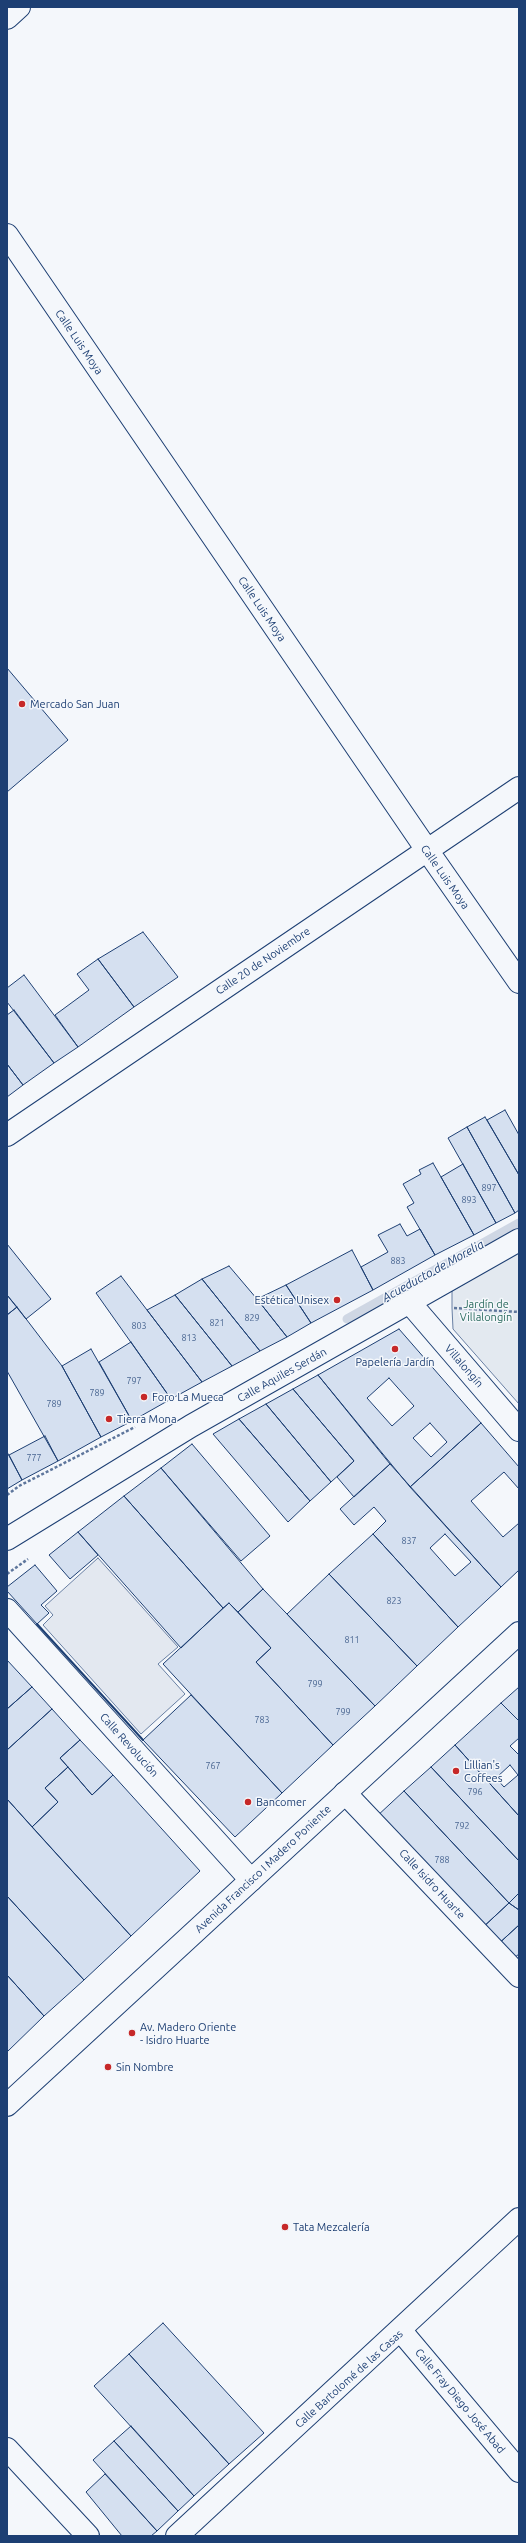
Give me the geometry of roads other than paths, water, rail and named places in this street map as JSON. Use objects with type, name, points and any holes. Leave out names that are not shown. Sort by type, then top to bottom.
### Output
[{"type":"street","points":[[7,18],[19,7]]},
{"type":"street","name":"Calle Luis Moya","points":[[7,236],[426,850],[519,982]]},
{"type":"street","name":"Calle 20 de Noviembre","points":[[7,1135],[519,788]]},
{"type":"street","name":"Calle Aquiles Serdán","points":[[7,1539],[191,1426],[519,1240]]},
{"type":"street","name":"Villalongín","points":[[410,1303],[519,1430]]},
{"type":"street","name":"Calle Revolución","points":[[7,1610],[251,1880]]},
{"type":"street","name":"Avenida Francisco I Madero Poniente","points":[[7,2105],[519,1633]]},
{"type":"street","name":"Calle Isidro Huarte","points":[[345,1793],[519,1976]]},
{"type":"street","name":"Calle Bartolomé de las Casas","points":[[176,2536],[401,2331],[519,2219]]},
{"type":"street","name":"Calle Fray Diego José Abad","points":[[401,2331],[519,2471]]},
{"type":"street","points":[[7,2449],[88,2536]]},
{"type":"waterway","name":"Acueducto de Morelia","points":[[347,1319],[519,1223]]},
{"type":"place","name":"Mercado San Juan","points":[[22,704]]},
{"type":"place","name":"Estética Unisex","points":[[337,1300]]},
{"type":"place","name":"Papelería Jardín","points":[[395,1349]]},
{"type":"place","name":"Foro La Mueca","points":[[144,1397]]},
{"type":"place","name":"Tierra Mona","points":[[109,1419]]},
{"type":"place","name":"Lillian's Coffees","points":[[456,1771]]},
{"type":"place","name":"Bancomer","points":[[248,1802]]},
{"type":"place","name":"Av. Madero Oriente - Isidro Huarte","points":[[132,2033]]},
{"type":"place","name":"Sin Nombre","points":[[108,2067]]},
{"type":"place","name":"Tata Mezcalería","points":[[285,2227]]},
{"type":"park label","name":"Jardín de Villalongín","points":[[486,1310]]}]
